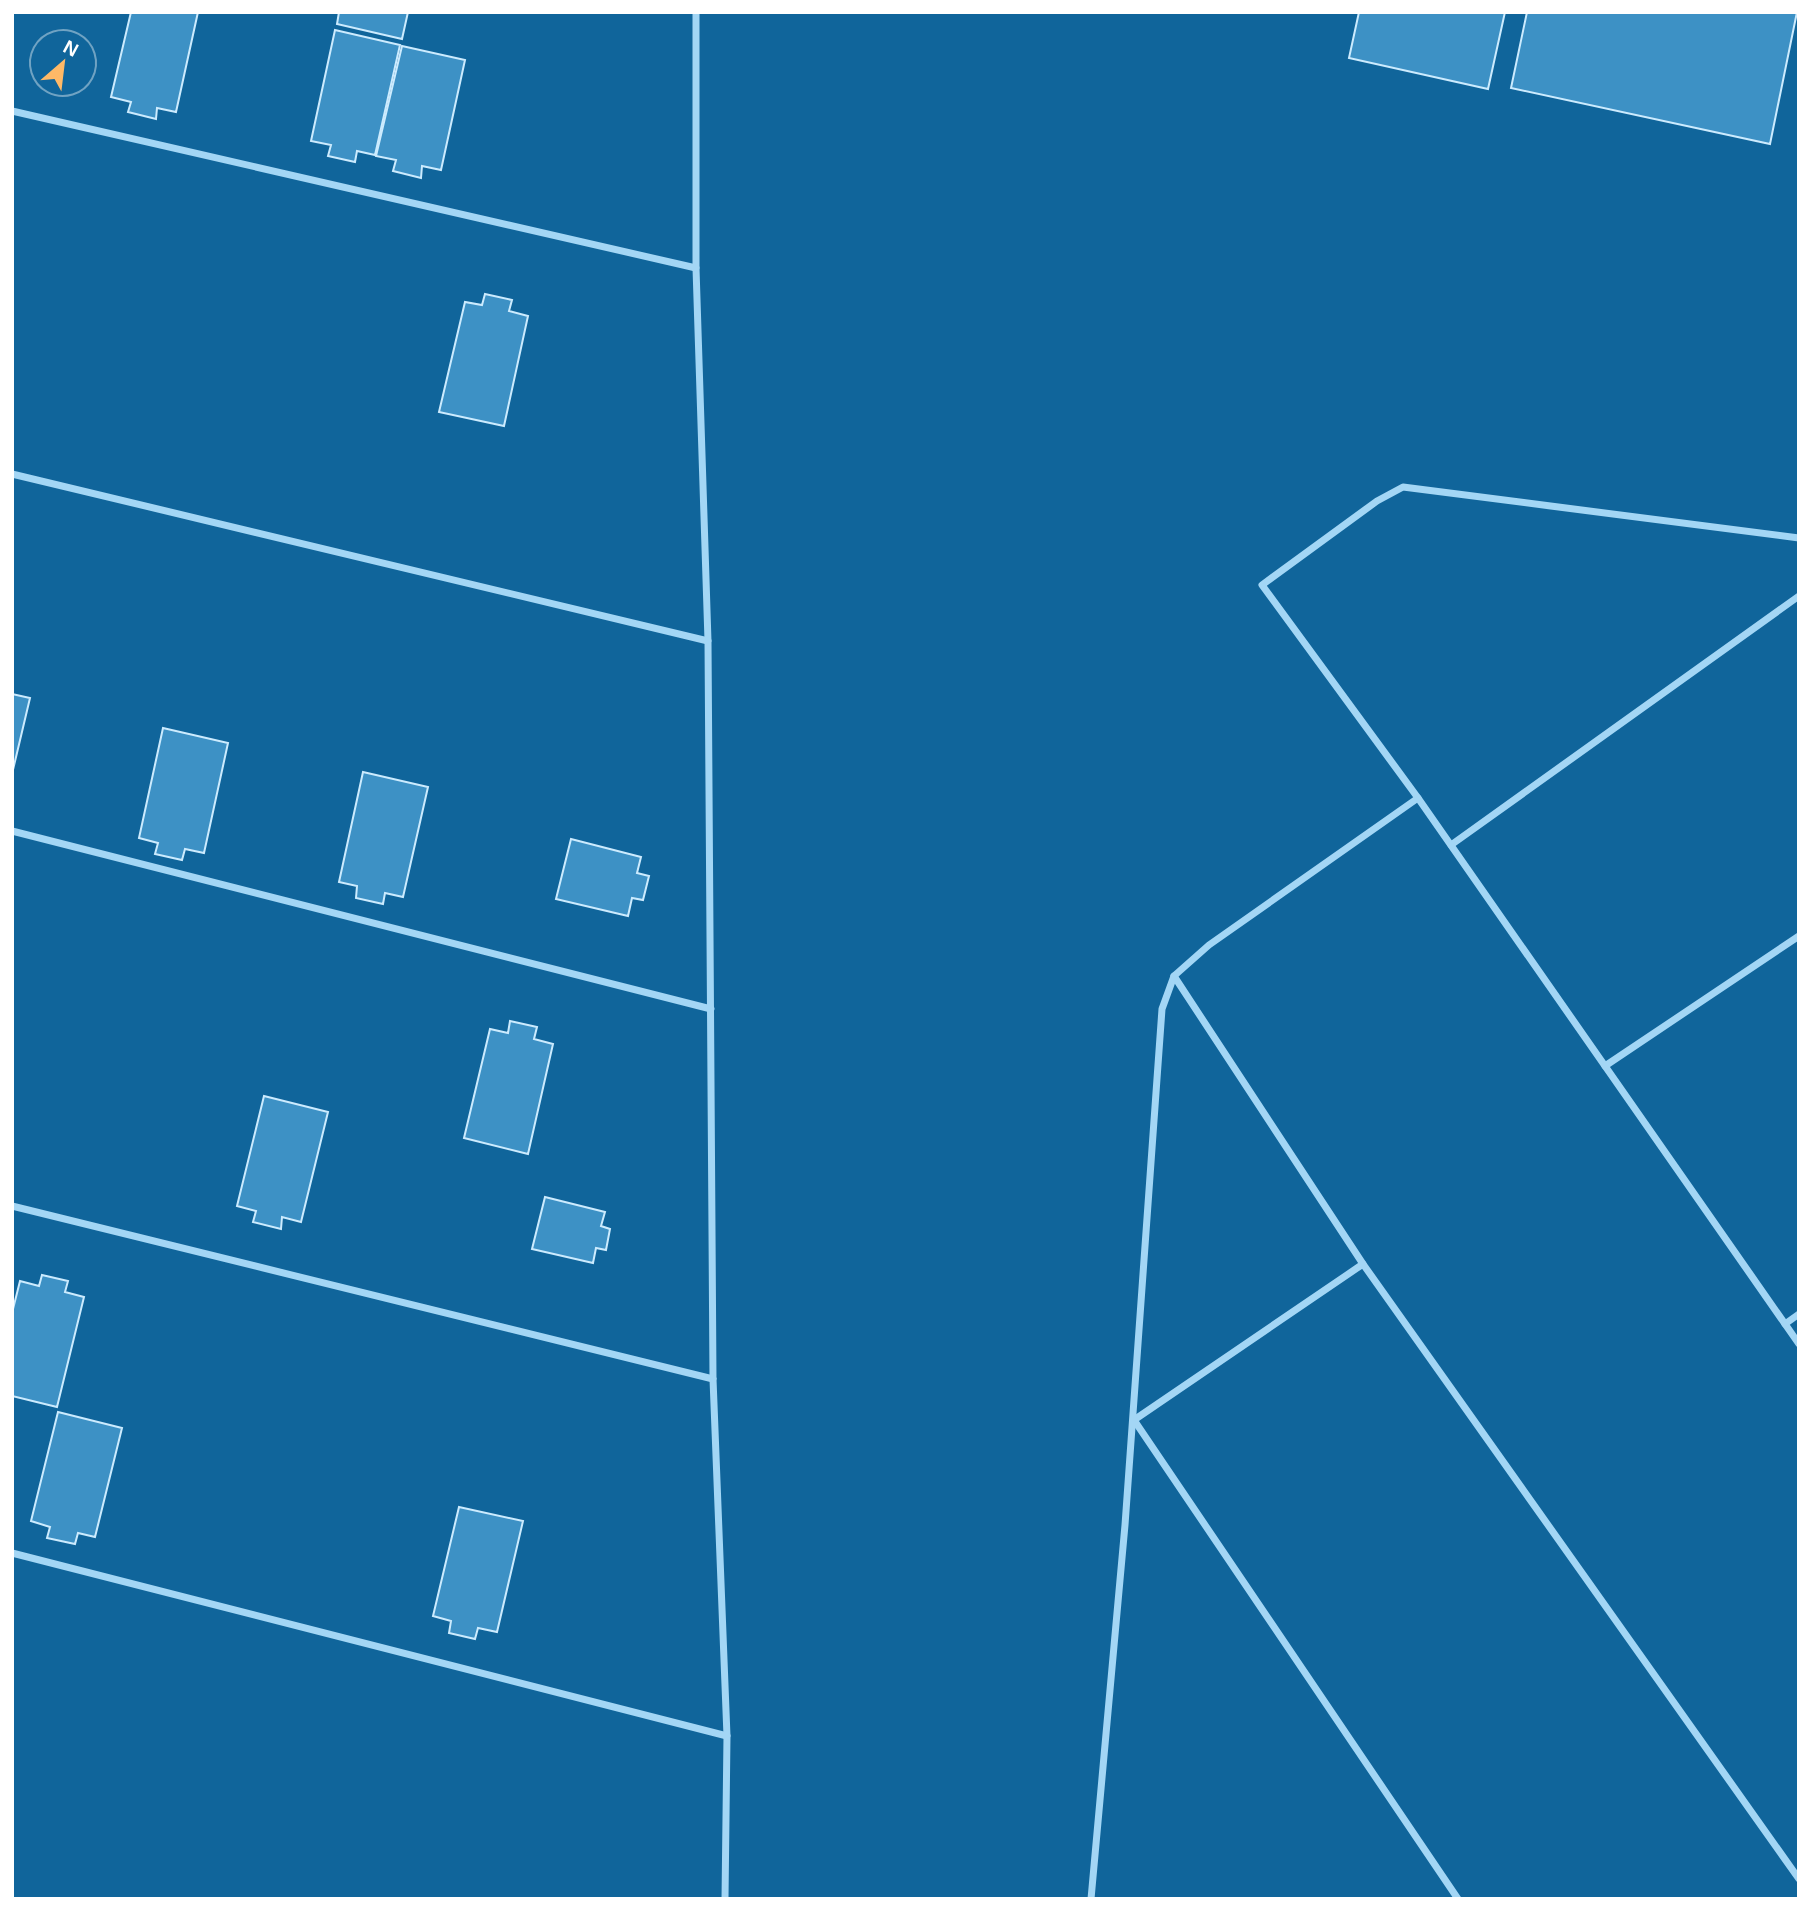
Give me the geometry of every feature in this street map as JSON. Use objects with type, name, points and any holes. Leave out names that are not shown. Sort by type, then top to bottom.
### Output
[{"type":"street","points":[[696,12],[696,268],[708,641],[713,1379],[727,1736],[725,1899]]},
{"type":"street","points":[[12,111],[696,268]]},
{"type":"street","points":[[12,474],[708,641]]},
{"type":"street","points":[[1799,538],[1403,487],[1377,501],[1262,584],[1418,797],[1799,1344]]},
{"type":"street","points":[[1451,845],[1799,596]]},
{"type":"street","points":[[1091,1899],[1133,1420],[1162,1009],[1174,976],[1209,945],[1418,797]]},
{"type":"street","points":[[12,831],[711,1009]]},
{"type":"street","points":[[1605,1066],[1799,936]]},
{"type":"street","points":[[1174,976],[1363,1264],[1799,1879]]},
{"type":"street","points":[[12,1206],[713,1379]]},
{"type":"street","points":[[1133,1420],[1363,1264]]},
{"type":"street","points":[[1785,1324],[1799,1314]]},
{"type":"street","points":[[1133,1420],[1458,1899]]},
{"type":"street","points":[[12,1553],[727,1736]]},
{"type":"building","points":[[131,12],[198,12],[176,112],[157,108],[156,119],[128,112],[131,102],[111,97]]},
{"type":"building","points":[[339,12],[408,12],[402,39],[337,24]]},
{"type":"building","points":[[1359,12],[1505,12],[1488,89],[1349,58]]},
{"type":"building","points":[[1527,12],[1797,12],[1770,144],[1511,88]]},
{"type":"building","points":[[335,30],[400,45],[375,155],[357,151],[355,162],[328,156],[331,145],[311,141]]},
{"type":"building","points":[[402,46],[465,60],[441,170],[422,166],[421,178],[393,171],[396,160],[376,156]]},
{"type":"building","points":[[485,294],[512,300],[509,311],[528,316],[504,426],[439,412],[465,302],[482,305]]},
{"type":"building","points":[[12,694],[30,698],[12,774]]},
{"type":"building","points":[[163,728],[228,743],[204,853],[185,849],[182,860],[155,854],[158,843],[139,838]]},
{"type":"building","points":[[363,772],[428,787],[403,897],[385,893],[383,904],[356,898],[357,886],[339,882]]},
{"type":"building","points":[[571,839],[641,857],[637,873],[649,876],[643,900],[632,898],[628,916],[556,899]]},
{"type":"building","points":[[510,1021],[537,1027],[534,1039],[553,1044],[528,1154],[464,1138],[490,1029],[508,1033]]},
{"type":"building","points":[[264,1096],[328,1112],[301,1222],[282,1217],[281,1229],[253,1222],[256,1211],[237,1206]]},
{"type":"building","points":[[545,1197],[605,1212],[601,1226],[610,1229],[606,1250],[596,1248],[593,1263],[532,1249]]},
{"type":"building","points":[[42,1275],[68,1281],[65,1292],[84,1297],[57,1407],[12,1396],[12,1313],[20,1281],[39,1286]]},
{"type":"building","points":[[58,1412],[122,1428],[95,1537],[78,1533],[75,1544],[47,1538],[50,1527],[31,1521]]},
{"type":"building","points":[[459,1507],[523,1521],[497,1632],[478,1628],[475,1639],[449,1633],[451,1621],[433,1616]]}]
